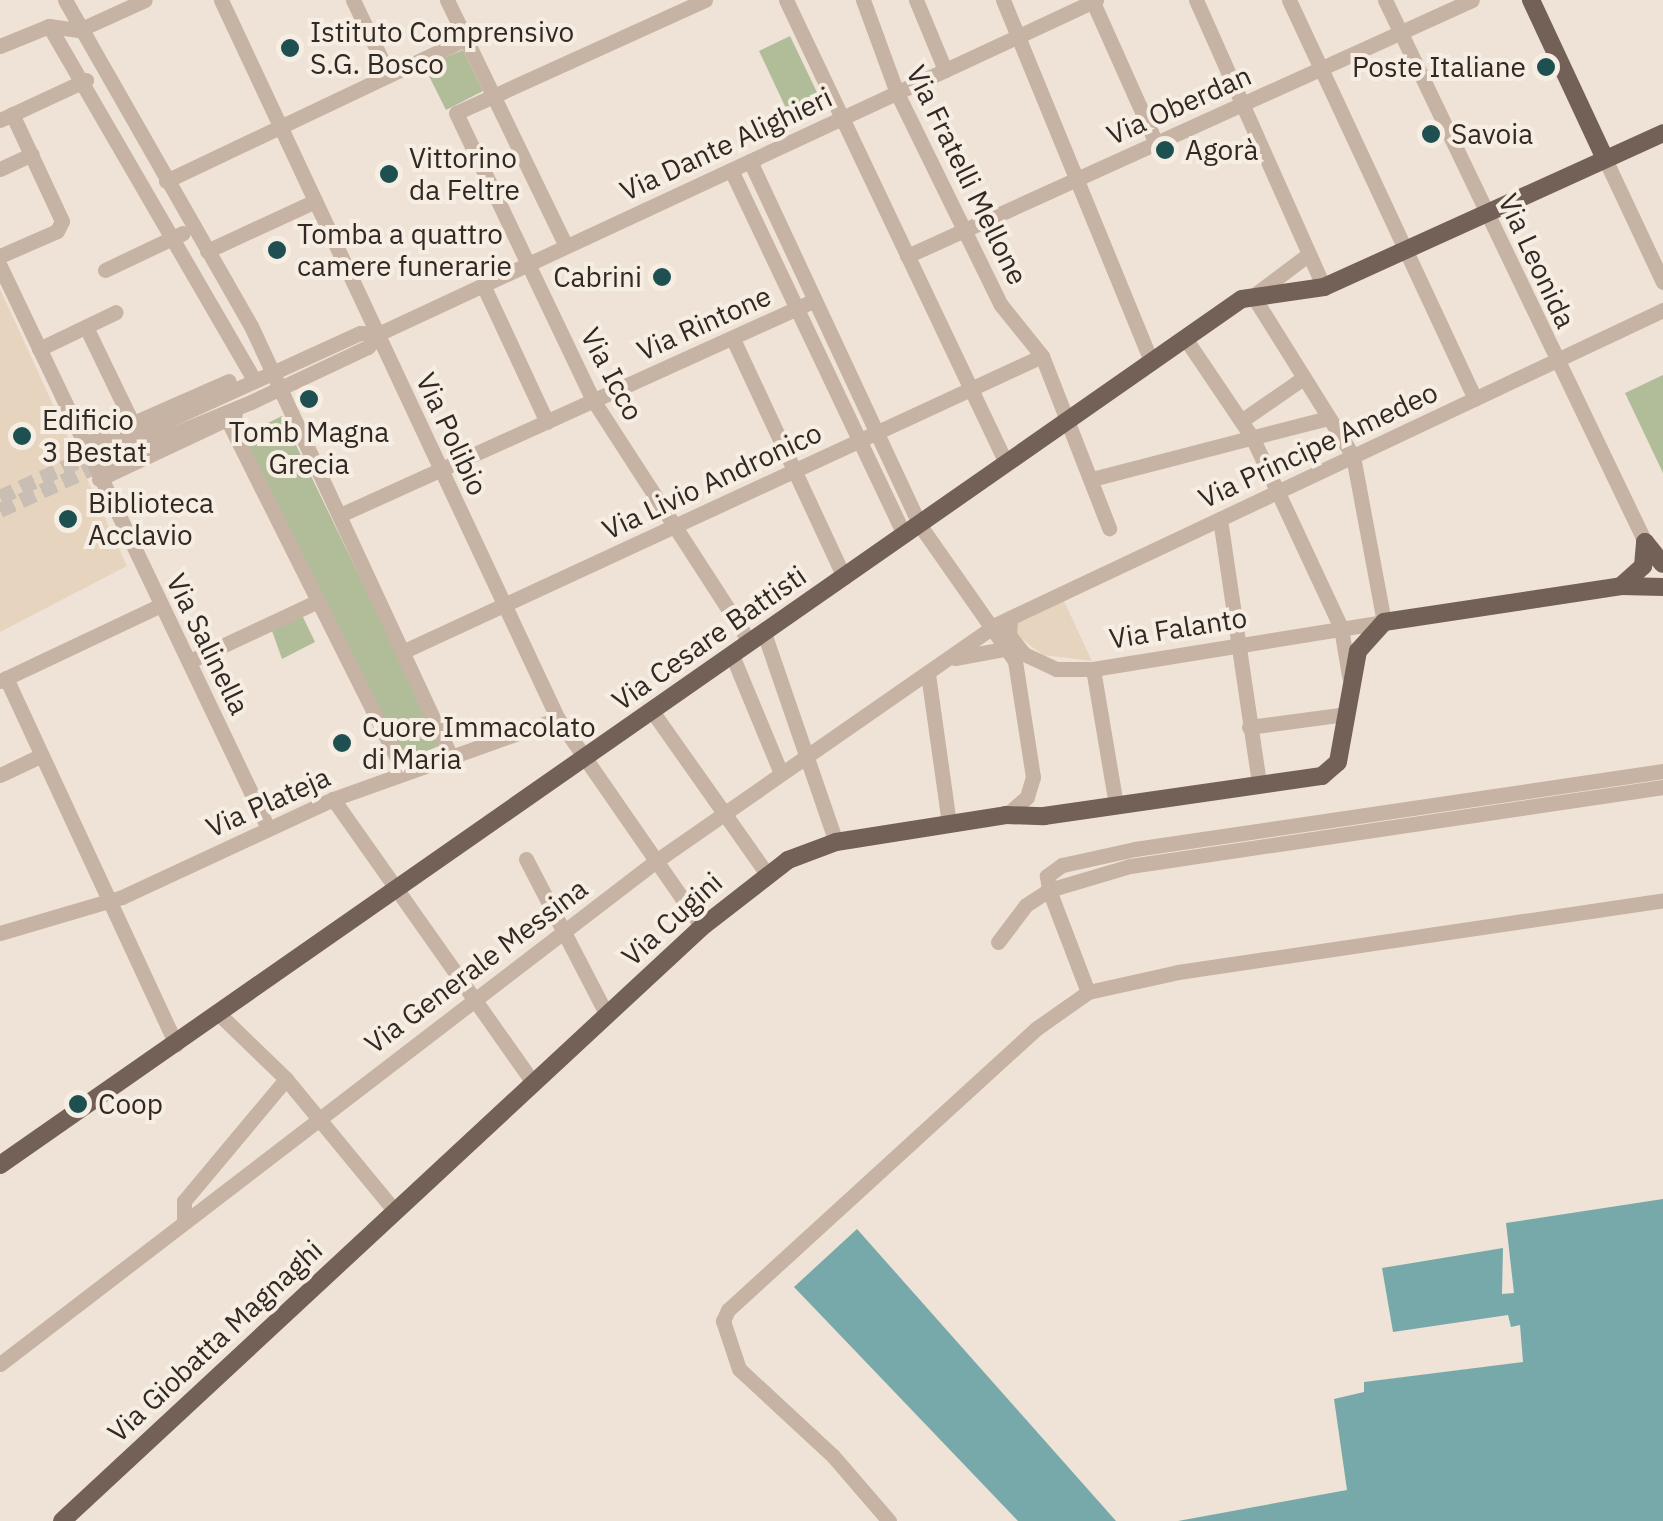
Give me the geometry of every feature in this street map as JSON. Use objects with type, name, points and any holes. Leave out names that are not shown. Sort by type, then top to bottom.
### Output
[{"type":"main road","points":[[1531,0],[1605,159]]},
{"type":"main road","points":[[1254,296],[1324,287],[1663,133]]},
{"type":"main road","name":"Via Cesare Battisti","points":[[0,1165],[397,892],[1151,361],[1254,296]]},
{"type":"main road","points":[[1645,542],[1663,564]]},
{"type":"main road","points":[[1621,586],[1643,566],[1645,542]]},
{"type":"main road","name":"Via Falanto","points":[[1384,622],[1621,586],[1663,587]]},
{"type":"main road","points":[[1349,676],[1358,651],[1384,622]]},
{"type":"main road","name":"Via Cugini","points":[[400,1206],[702,927],[767,874],[836,842],[1006,815],[1044,816],[1259,782],[1322,776],[1338,762],[1349,676]]},
{"type":"main road","name":"Via Giobatta Magnaghi","points":[[62,1521],[400,1206]]},
{"type":"street","points":[[65,0],[240,308],[450,754]]},
{"type":"street","points":[[0,46],[48,26],[79,30],[145,0]]},
{"type":"street","name":"Via Polibio","points":[[220,0],[558,719],[702,927]]},
{"type":"street","points":[[354,0],[389,75]]},
{"type":"street","points":[[447,0],[566,246]]},
{"type":"street","points":[[494,96],[674,6],[704,0]]},
{"type":"street","points":[[786,0],[1006,464]]},
{"type":"street","name":"Via Fratelli Mellone","points":[[863,0],[897,93],[1001,305],[1042,356],[1071,418],[1109,528]]},
{"type":"street","points":[[916,0],[945,70]]},
{"type":"street","points":[[1003,0],[1151,361]]},
{"type":"street","points":[[1093,0],[1156,143]]},
{"type":"street","name":"Via Dante Alighieri","points":[[378,334],[360,333],[251,380],[106,455],[251,402],[368,347],[378,334],[1093,0]]},
{"type":"street","points":[[1196,0],[1324,287]]},
{"type":"street","points":[[1289,0],[1475,399]]},
{"type":"street","name":"Via Leonida","points":[[1385,0],[1645,542]]},
{"type":"street","name":"Via Oberdan","points":[[907,256],[1472,0]]},
{"type":"street","points":[[48,26],[223,316],[251,380]]},
{"type":"street","points":[[166,180],[466,38]]},
{"type":"street","points":[[0,256],[57,231],[62,221],[32,154],[6,117],[103,72]]},
{"type":"street","name":"Via Icco","points":[[494,96],[456,113],[593,400],[674,526],[757,638],[807,758],[836,842]]},
{"type":"street","points":[[115,138],[135,126]]},
{"type":"street","points":[[0,169],[32,154]]},
{"type":"street","points":[[1605,159],[1663,282]]},
{"type":"street","points":[[750,161],[877,432],[912,529]]},
{"type":"street","points":[[731,170],[858,442],[912,529],[1040,664],[1018,679]]},
{"type":"street","points":[[207,250],[315,200]]},
{"type":"street","points":[[105,270],[193,227]]},
{"type":"street","points":[[1310,254],[1254,296],[1353,456],[1384,622]]},
{"type":"street","name":"Via Salinella","points":[[0,266],[268,828]]},
{"type":"street","points":[[482,285],[547,422]]},
{"type":"street","name":"Via Rintone","points":[[340,515],[815,300]]},
{"type":"street","points":[[223,316],[240,308]]},
{"type":"street","name":"Via Principe Amedeo","points":[[1002,621],[1663,310]]},
{"type":"street","points":[[39,349],[116,312]]},
{"type":"street","points":[[86,327],[132,422]]},
{"type":"street","points":[[732,338],[844,577]]},
{"type":"street","points":[[1185,338],[1253,440],[1341,628],[1349,676]]},
{"type":"street","name":"Via Livio Andronico","points":[[402,652],[1042,356]]},
{"type":"street","points":[[1241,421],[1303,378]]},
{"type":"street","name":"Via Dante Alighieri","points":[[83,445],[227,381],[251,380]]},
{"type":"street","name":"Via Dante Alighieri","points":[[99,478],[228,421],[251,402]]},
{"type":"street","points":[[1092,479],[1328,418]]},
{"type":"street","points":[[228,421],[404,772]]},
{"type":"street","points":[[1220,519],[1259,782]]},
{"type":"street","points":[[190,661],[316,602]]},
{"type":"street","points":[[162,605],[3,680],[176,1044]]},
{"type":"street","points":[[1002,621],[1018,679],[1032,777],[1027,797],[1006,815]]},
{"type":"street","name":"Via Generale Messina","points":[[0,1364],[184,1218],[656,860],[1002,621]]},
{"type":"street","name":"Via Falanto","points":[[1040,664],[1093,670],[1384,622]]},
{"type":"street","points":[[948,660],[1010,648]]},
{"type":"street","points":[[732,654],[780,771]]},
{"type":"street","points":[[1093,670],[1116,805]]},
{"type":"street","points":[[928,674],[949,824]]},
{"type":"street","points":[[652,712],[767,874]]},
{"type":"street","points":[[1249,727],[1347,714]]},
{"type":"street","name":"Via Plateja","points":[[0,932],[110,902],[333,799],[450,754],[558,719]]},
{"type":"street","points":[[0,775],[40,756]]},
{"type":"street","points":[[1088,992],[1049,890],[1048,876],[1062,865],[1135,849],[1663,771]]},
{"type":"street","points":[[998,942],[1026,905],[1049,890],[1130,866],[1663,786]]},
{"type":"street","points":[[333,799],[533,1083]]},
{"type":"street","points":[[526,859],[607,1015]]},
{"type":"street","points":[[889,1521],[832,1456],[739,1370],[724,1322],[728,1310],[1037,1028],[1088,992],[1178,972],[1663,900]]},
{"type":"street","points":[[219,1014],[286,1079],[400,1206]]},
{"type":"street","points":[[184,1218],[184,1201],[286,1079]]},
{"type":"green space","points":[[790,36],[824,107],[792,121],[759,51]]},
{"type":"green space","points":[[463,50],[483,91],[446,110],[424,66]]},
{"type":"green space","points":[[1663,375],[1663,473],[1625,393]]},
{"type":"green space","points":[[282,416],[441,745],[404,761],[241,436]]},
{"type":"green space","points":[[301,613],[315,642],[282,659],[271,628]]},
{"type":"shaded area","points":[[0,289],[127,566],[0,632]]},
{"type":"shaded area","points":[[1063,599],[1092,661],[1043,655],[1014,633],[1019,618]]},
{"type":"water","points":[[1663,1199],[1663,1521],[1178,1521],[1347,1490],[1334,1399],[1364,1392],[1364,1382],[1523,1362],[1520,1325],[1511,1327],[1508,1315],[1393,1332],[1382,1268],[1503,1248],[1502,1294],[1514,1293],[1506,1223]]},
{"type":"water","points":[[857,1229],[1116,1521],[1018,1521],[794,1287]]},
{"type":"tunnel","points":[[0,497],[100,451]]},
{"type":"tunnel","points":[[0,510],[105,462]]},
{"type":"place","name":"Istituto Comprensivo S.G. Bosco","points":[[290,48]]},
{"type":"place","name":"Poste Italiane","points":[[1546,67]]},
{"type":"place","name":"Savoia","points":[[1431,134]]},
{"type":"place","name":"Agorà","points":[[1165,150]]},
{"type":"place","name":"Vittorino da Feltre","points":[[389,174]]},
{"type":"place","name":"Tomba a quattro camere funerarie","points":[[277,250]]},
{"type":"place","name":"Cabrini","points":[[662,277]]},
{"type":"place","name":"Tomb Magna Grecia","points":[[309,399]]},
{"type":"place","name":"Edificio 3 Bestat","points":[[22,436]]},
{"type":"place","name":"Biblioteca Acclavio","points":[[68,519]]},
{"type":"place","name":"Cuore Immacolato di Maria","points":[[342,743]]},
{"type":"place","name":"Coop","points":[[78,1104]]}]
